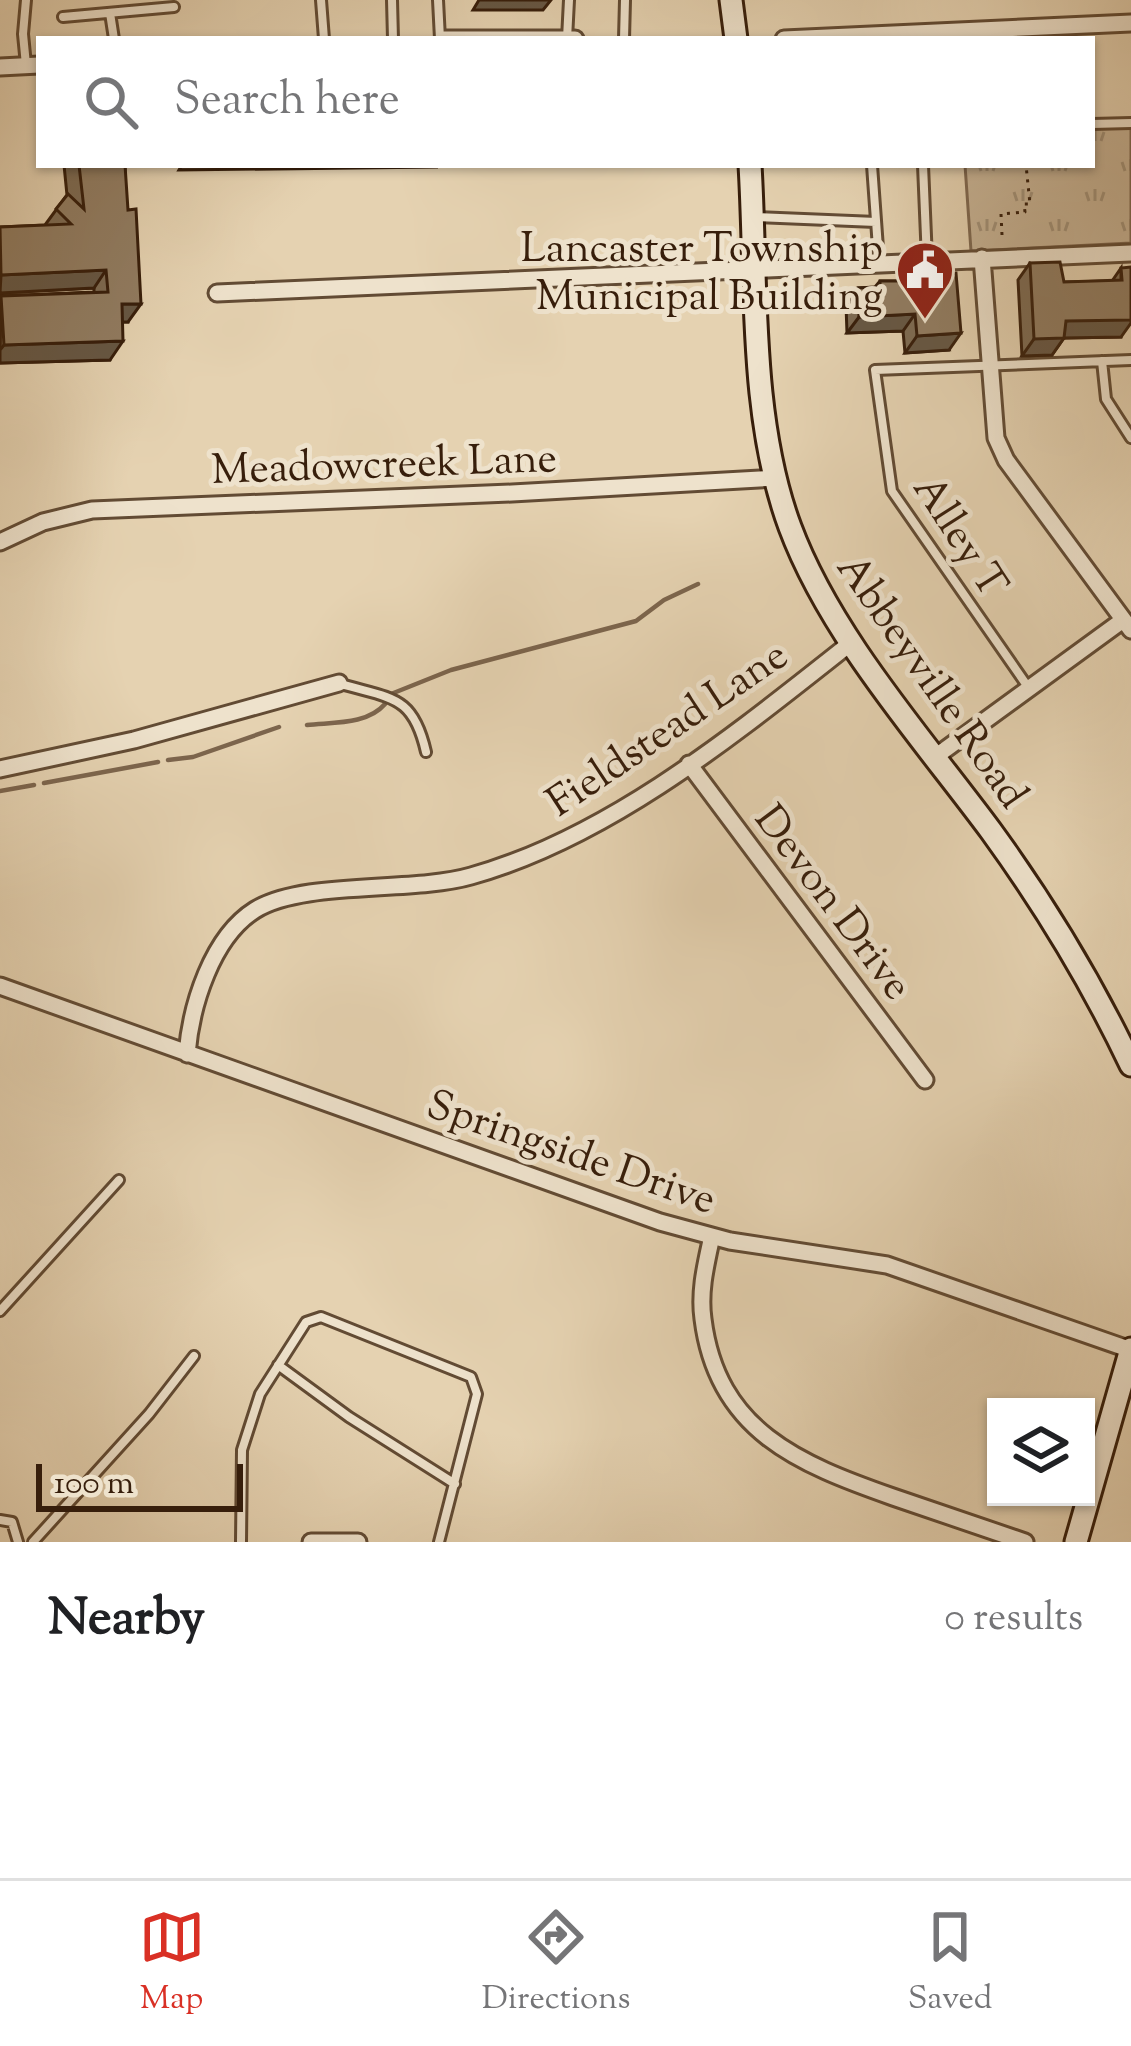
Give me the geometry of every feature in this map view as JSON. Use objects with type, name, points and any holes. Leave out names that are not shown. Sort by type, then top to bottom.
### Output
[{"type":"street","points":[[731,0],[736,36]]},
{"type":"street","points":[[849,36],[1131,23]]},
{"type":"street","points":[[0,68],[33,66]]},
{"type":"street","name":"Abbeyville Road","points":[[749,168],[762,379],[776,478],[803,559],[852,642],[1046,912],[1131,1065]]},
{"type":"street","points":[[217,293],[1131,253]]},
{"type":"street","points":[[935,757],[1029,688],[1127,625],[1006,460],[996,438],[982,258]]},
{"type":"street","name":"Meadowcreek Lane","points":[[0,542],[44,522],[92,510],[512,494],[776,478]]},
{"type":"street","name":"Fieldstead Lane","points":[[187,1054],[191,1026],[217,952],[232,930],[258,908],[290,896],[441,884],[497,869],[592,828],[689,764],[852,642]]},
{"type":"street","points":[[0,769],[134,740],[339,683]]},
{"type":"street","name":"Devon Drive","points":[[689,764],[925,1080]]},
{"type":"street","name":"Springside Drive","points":[[0,986],[638,1214],[712,1237],[886,1265],[1131,1350]]},
{"type":"street","points":[[712,1237],[702,1296],[708,1344],[727,1390],[757,1429],[821,1471],[1025,1542]]},
{"type":"street","points":[[1076,1542],[1124,1402],[1131,1350]]},
{"type":"street","points":[[311,1542],[353,1542]]},
{"type":"lane","points":[[26,0],[23,34],[33,66]]},
{"type":"lane","points":[[322,0],[324,36]]},
{"type":"lane","points":[[392,0],[394,36]]},
{"type":"lane","points":[[438,0],[442,36]]},
{"type":"lane","points":[[569,0],[571,36]]},
{"type":"lane","points":[[625,0],[625,36]]},
{"type":"lane","points":[[63,17],[174,8]]},
{"type":"lane","points":[[110,13],[114,36]]},
{"type":"lane","points":[[1095,124],[1131,123]]},
{"type":"lane","points":[[872,168],[879,263]]},
{"type":"lane","points":[[923,168],[927,261]]},
{"type":"lane","points":[[753,217],[876,222]]},
{"type":"lane","name":"Alley T","points":[[1029,688],[892,491],[875,370],[1131,360]]},
{"type":"lane","points":[[1102,361],[1106,399],[1131,438]]},
{"type":"lane","points":[[339,683],[405,705],[419,722],[426,752]]},
{"type":"lane","points":[[0,1311],[118,1180]]},
{"type":"lane","points":[[241,1542],[242,1450],[260,1394],[306,1322],[321,1317],[472,1377],[477,1394],[439,1542]]},
{"type":"lane","points":[[32,1542],[149,1414],[194,1356]]},
{"type":"lane","points":[[278,1365],[349,1418],[455,1484]]},
{"type":"lane","points":[[0,1520],[12,1522],[18,1542]]},
{"type":"path","points":[[1002,235],[1001,214],[1025,212],[1024,204],[1030,204],[1026,168]]},
{"type":"green space","points":[[1131,126],[1131,243],[971,251],[965,168],[1095,168],[1095,127]]},
{"type":"building","points":[[79,168],[125,168],[128,210],[136,209],[141,304],[122,304],[123,341],[4,345],[1,296],[108,292],[106,270],[1,275],[0,227],[71,224],[56,209],[68,194],[84,209]]},
{"type":"building","points":[[1060,262],[1064,282],[1122,280],[1121,268],[1131,267],[1131,320],[1066,321],[1064,338],[1034,339],[1030,263]]},
{"type":"building","points":[[956,273],[961,333],[917,336],[915,314],[859,317],[858,288],[880,287],[880,281],[912,281],[912,276]]},
{"type":"waterway","points":[[391,694],[451,670],[636,621],[664,600],[698,584]]},
{"type":"waterway","points":[[307,725],[359,719],[385,704]]},
{"type":"waterway","points":[[168,760],[193,757],[279,727]]},
{"type":"waterway","points":[[44,783],[158,762]]},
{"type":"waterway","points":[[0,791],[34,785]]},
{"type":"place","name":"Lancaster Township Municipal Building","points":[[925,321]]}]
